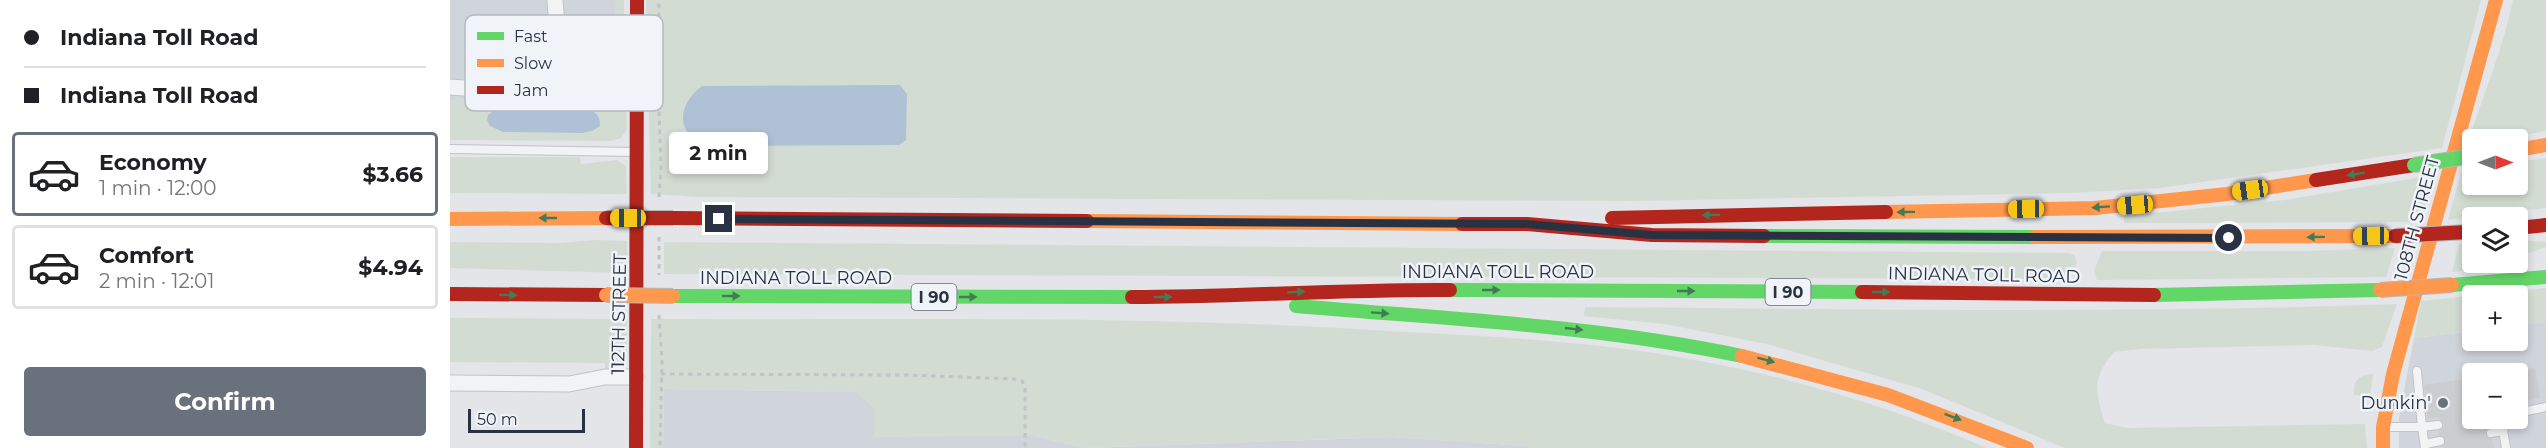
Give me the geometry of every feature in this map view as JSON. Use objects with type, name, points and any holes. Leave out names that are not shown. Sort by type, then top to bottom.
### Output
[{"type":"main road","name":"108TH STREET","points":[[2383,448],[2392,374],[2496,0]]},
{"type":"main road","name":"112TH STREET","points":[[636,448],[637,111]]},
{"type":"main road","points":[[2528,148],[2546,146]]},
{"type":"main road","points":[[1527,224],[1650,216],[2095,208],[2227,194],[2462,158]]},
{"type":"main road","name":"INDIANA TOLL ROAD","points":[[450,219],[673,218],[1527,224],[1652,235],[2276,238],[2462,232]]},
{"type":"main road","points":[[2528,227],[2546,225]]},
{"type":"main road","name":"INDIANA TOLL ROAD","points":[[450,294],[1196,297],[1361,289],[2271,296],[2546,277]]},
{"type":"main road","points":[[1196,297],[1546,326],[1647,338],[1754,357],[1865,387],[1953,416],[2026,448]]},
{"type":"street","points":[[555,0],[556,15]]},
{"type":"street","points":[[450,87],[465,87]]},
{"type":"street","points":[[450,383],[569,384],[605,377],[636,377]]},
{"type":"lane","points":[[450,149],[637,152]]},
{"type":"lane","points":[[2417,371],[2425,446],[2440,441]]},
{"type":"lane","points":[[2528,411],[2546,407]]},
{"type":"lane","points":[[2384,427],[2438,425]]},
{"type":"lane","points":[[2491,433],[2503,431],[2506,448]]},
{"type":"path","points":[[659,0],[659,15]]},
{"type":"path","points":[[658,198],[661,167],[659,111]]},
{"type":"path","points":[[658,233],[658,279]]},
{"type":"path","points":[[658,314],[661,324],[660,448]]},
{"type":"path","points":[[661,374],[907,375],[1014,379],[1022,381],[1025,387],[1025,448]]},
{"type":"shaded area","points":[[450,0],[615,0],[615,15],[465,15],[465,100],[450,100]]},
{"type":"shaded area","points":[[615,0],[624,0],[624,15],[615,15]]},
{"type":"shaded area","points":[[646,0],[2481,0],[2442,148],[2160,188],[2070,193],[1633,201],[698,197],[651,194],[649,111],[663,111],[663,15],[646,15]]},
{"type":"shaded area","points":[[2513,0],[2546,0],[2546,131],[2528,134],[2528,129],[2473,129]]},
{"type":"shaded area","points":[[450,100],[465,100],[465,111],[627,111],[627,129],[621,138],[611,141],[450,140]]},
{"type":"shaded area","points":[[450,157],[580,157],[581,164],[617,160],[626,166],[627,194],[450,193]]},
{"type":"shaded area","points":[[2546,158],[2546,208],[2528,210],[2528,207],[2462,207],[2462,218],[2448,220],[2462,170],[2462,195],[2528,195],[2528,160]]},
{"type":"shaded area","points":[[2434,175],[2421,222],[2124,223],[2124,216],[2285,200]]},
{"type":"shaded area","points":[[597,240],[627,241],[627,273],[450,268],[450,242],[558,243]]},
{"type":"shaded area","points":[[2528,241],[2546,242],[2546,247],[2528,253]]},
{"type":"shaded area","points":[[664,242],[2069,253],[2075,256],[2077,263],[2072,272],[2062,279],[664,274]]},
{"type":"shaded area","points":[[2459,244],[2462,244],[2462,271],[2452,272]]},
{"type":"shaded area","points":[[2395,248],[2386,277],[2097,280],[2094,271],[2102,251],[2304,251]]},
{"type":"shaded area","points":[[2546,288],[2546,322],[2528,324],[2528,290]]},
{"type":"shaded area","points":[[2462,297],[2462,332],[2414,338],[2421,301]]},
{"type":"shaded area","points":[[2397,304],[2382,347],[2372,351],[2314,345],[2141,349],[2114,352],[2099,378],[2099,402],[2105,423],[2127,428],[2365,424],[2367,448],[2065,448],[1922,389],[1767,344],[1664,324],[1584,316],[1585,307],[2093,310]]},
{"type":"shaded area","points":[[450,318],[627,319],[627,359],[624,365],[605,371],[605,363],[450,362]]},
{"type":"shaded area","points":[[651,319],[1114,320],[1299,326],[1575,343],[1700,361],[1797,383],[1893,412],[1987,448],[1531,448],[1392,437],[1084,448],[1034,436],[874,437],[874,408],[857,392],[664,389],[663,448],[650,448]]},
{"type":"shaded area","points":[[2546,322],[2546,448],[2399,448],[2399,418],[2414,338],[2462,332],[2462,351],[2528,351],[2528,324]]},
{"type":"shaded area","points":[[2373,374],[2370,396],[2354,395],[2354,386],[2358,379],[2364,375]]},
{"type":"shaded area","points":[[664,389],[857,392],[874,408],[874,436],[1034,436],[1084,448],[663,448]]},
{"type":"shaded area","points":[[1392,437],[1531,448],[1086,448]]},
{"type":"water","points":[[900,85],[907,94],[906,140],[899,145],[715,146],[693,138],[683,122],[686,104],[702,86]]},
{"type":"water","points":[[494,111],[591,111],[597,115],[600,126],[582,133],[503,132],[490,126],[487,120],[488,115]]},
{"type":"building","points":[[2535,368],[2540,398],[2528,400],[2528,369]]},
{"type":"building","points":[[2462,379],[2462,429],[2488,429],[2485,433],[2492,439],[2494,448],[2441,448],[2446,440],[2439,435],[2439,431],[2444,424],[2437,417],[2427,419],[2424,385]]},
{"type":"traffic: fast","points":[[2414,165],[2462,158]]},
{"type":"traffic: fast","points":[[1764,236],[2035,237]]},
{"type":"traffic: fast","points":[[2452,285],[2546,277]]},
{"type":"traffic: fast","points":[[1450,290],[1862,292]]},
{"type":"traffic: fast","points":[[2154,295],[2380,290]]},
{"type":"traffic: fast","points":[[673,296],[1132,297]]},
{"type":"traffic: fast","points":[[1296,306],[1575,330],[1686,345],[1742,356]]},
{"type":"traffic: slow","points":[[2383,448],[2383,427],[2393,374],[2496,0]]},
{"type":"traffic: slow","points":[[2528,148],[2546,145]]},
{"type":"traffic: slow","points":[[1886,212],[2095,208],[2227,194],[2316,180]]},
{"type":"traffic: slow","points":[[450,219],[606,218]]},
{"type":"traffic: slow","points":[[1087,221],[1462,224]]},
{"type":"traffic: slow","points":[[2035,237],[2395,236]]},
{"type":"traffic: slow","points":[[2380,290],[2452,285]]},
{"type":"traffic: slow","points":[[606,295],[673,296]]},
{"type":"traffic: slow","points":[[1742,356],[1888,395],[2027,448]]},
{"type":"traffic: jam","points":[[637,0],[637,15]]},
{"type":"traffic: jam","points":[[636,448],[637,111]]},
{"type":"traffic: jam","points":[[2316,180],[2414,165]]},
{"type":"traffic: jam","points":[[1612,218],[1886,212]]},
{"type":"traffic: jam","points":[[606,218],[673,218]]},
{"type":"traffic: jam","points":[[673,218],[1087,221]]},
{"type":"traffic: jam","points":[[1462,224],[1527,224],[1652,235],[1764,236]]},
{"type":"traffic: jam","points":[[2528,227],[2546,225]]},
{"type":"traffic: jam","points":[[2395,236],[2462,232]]},
{"type":"traffic: jam","points":[[1132,297],[1450,290]]},
{"type":"traffic: jam","points":[[1862,292],[2154,295]]},
{"type":"traffic: jam","points":[[450,294],[606,295]]},
{"type":"place","name":"Dunkin'","points":[[2443,403]]},
{"type":"route","points":[[719,219],[1527,224],[1652,235],[2229,238]]}]
